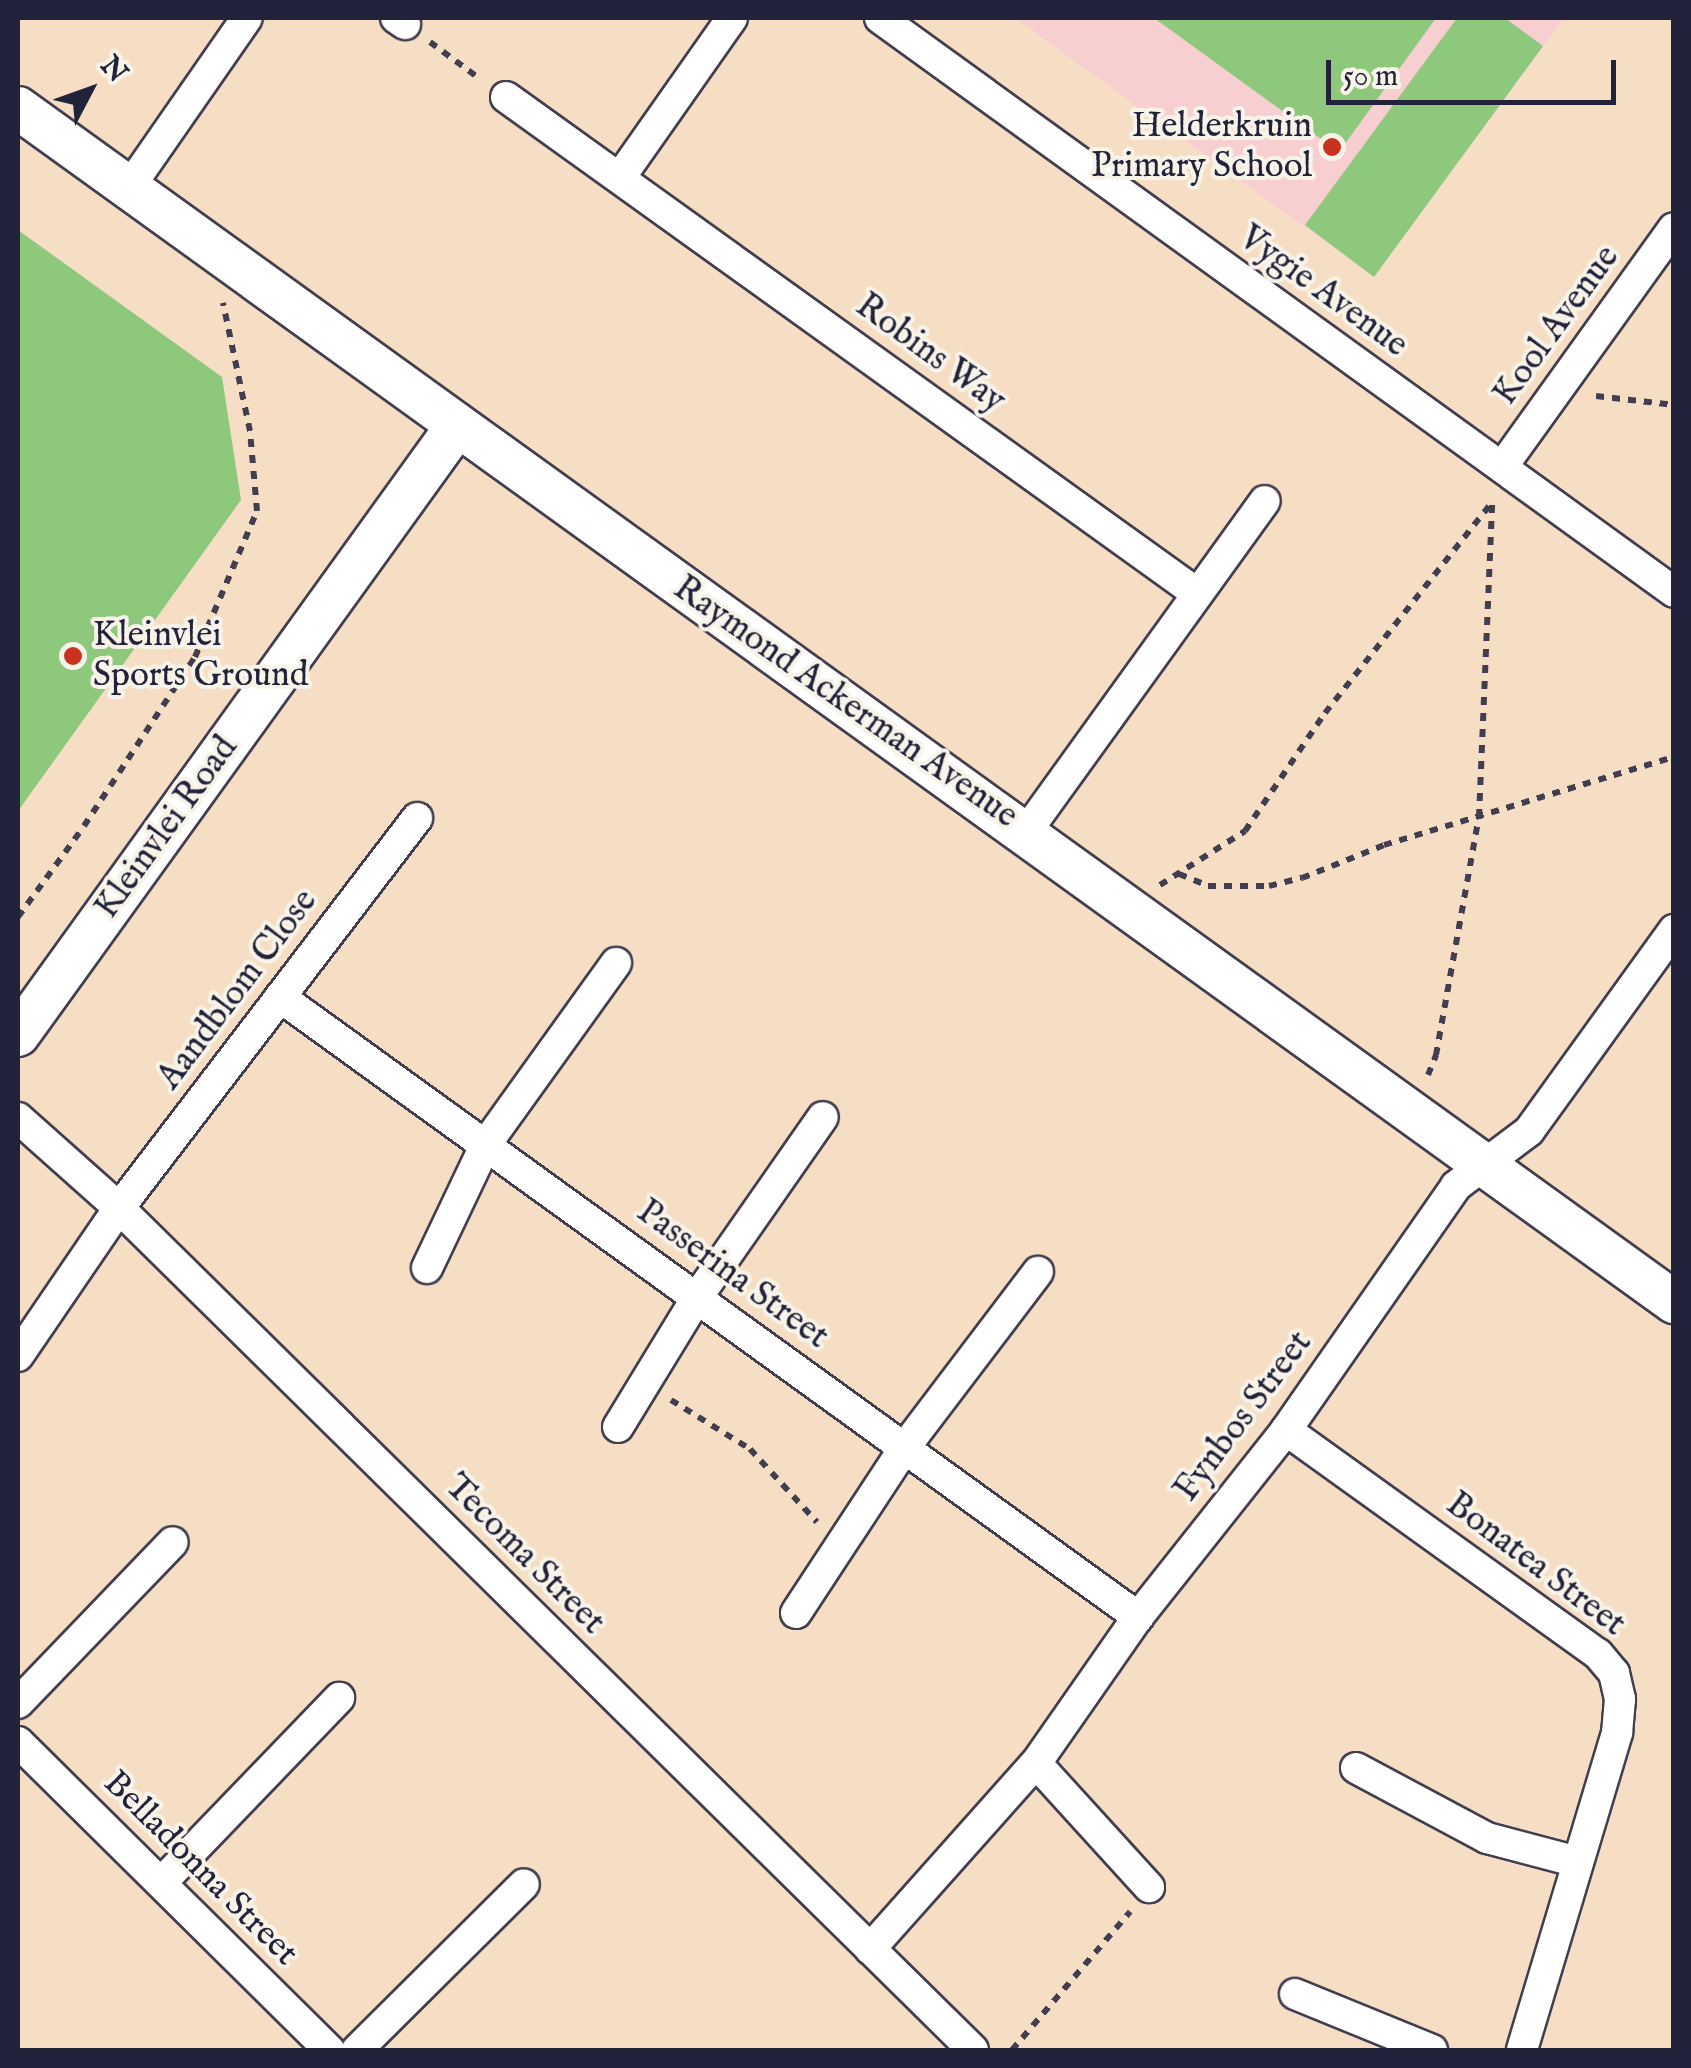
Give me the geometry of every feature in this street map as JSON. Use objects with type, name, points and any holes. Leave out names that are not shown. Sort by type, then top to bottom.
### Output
[{"type":"street","points":[[128,190],[246,18]]},
{"type":"street","points":[[620,176],[732,18]]},
{"type":"street","name":"Vygie Avenue","points":[[880,18],[1674,592]]},
{"type":"street","name":"Robins Way","points":[[506,97],[1195,592]]},
{"type":"street","name":"Raymond Ackerman Avenue","points":[[18,108],[1673,1301]]},
{"type":"street","name":"Kool Avenue","points":[[1502,468],[1674,228]]},
{"type":"street","name":"Kleinvlei Road","points":[[18,1035],[458,426]]},
{"type":"street","points":[[1026,832],[1195,592],[1265,501]]},
{"type":"street","name":"Aandblom Close","points":[[118,1208],[417,818]]},
{"type":"street","name":"Fynbos Street","points":[[870,1949],[1036,1763],[1138,1617],[1286,1430],[1456,1186],[1528,1130],[1674,930]]},
{"type":"street","points":[[427,1268],[486,1144],[616,963]]},
{"type":"street","name":"Passerina Street","points":[[280,997],[1138,1617]]},
{"type":"street","name":"Tecoma Street","points":[[18,1118],[118,1208],[973,2050]]},
{"type":"street","points":[[618,1427],[698,1296],[823,1118]]},
{"type":"street","points":[[18,1356],[118,1208]]},
{"type":"street","points":[[796,1613],[905,1446],[1038,1272]]},
{"type":"street","name":"Bonatea Street","points":[[1286,1430],[1608,1662],[1620,1699],[1617,1733],[1522,2050]]},
{"type":"street","points":[[18,1703],[173,1542]]},
{"type":"street","points":[[161,1883],[339,1698]]},
{"type":"street","name":"Belladonna Street","points":[[18,1742],[329,2050]]},
{"type":"street","points":[[1036,1763],[1149,1888]]},
{"type":"street","points":[[1356,1768],[1487,1838],[1578,1862]]},
{"type":"street","points":[[357,2050],[524,1884]]},
{"type":"street","points":[[1295,1994],[1432,2050]]},
{"type":"path","points":[[400,21],[506,97]]},
{"type":"path","points":[[18,916],[84,826],[194,657],[256,511],[250,431],[221,288]]},
{"type":"path","points":[[1554,394],[1674,405]]},
{"type":"path","points":[[1423,1085],[1436,1055],[1479,817],[1492,502],[1502,468]]},
{"type":"path","points":[[1152,889],[1245,831],[1325,713],[1492,502]]},
{"type":"path","points":[[1179,874],[1208,886],[1268,886],[1674,758]]},
{"type":"path","points":[[644,1385],[750,1448],[841,1545]]},
{"type":"path","points":[[1012,2050],[1149,1888]]},
{"type":"shaded area","name":"Helderkruin Primary School","points":[[1015,18],[1564,18],[1374,277]]},
{"type":"green space","points":[[1154,18],[1436,18],[1339,152]]},
{"type":"green space","points":[[1457,18],[1505,18],[1543,46],[1374,277],[1305,225]]},
{"type":"green space","name":"Kleinvlei Sports Ground","points":[[18,230],[222,377],[241,500],[18,811]]},
{"type":"place","name":"Helderkruin Primary School","points":[[1332,147]]},
{"type":"place","name":"Kleinvlei Sports Ground","points":[[73,656]]}]
